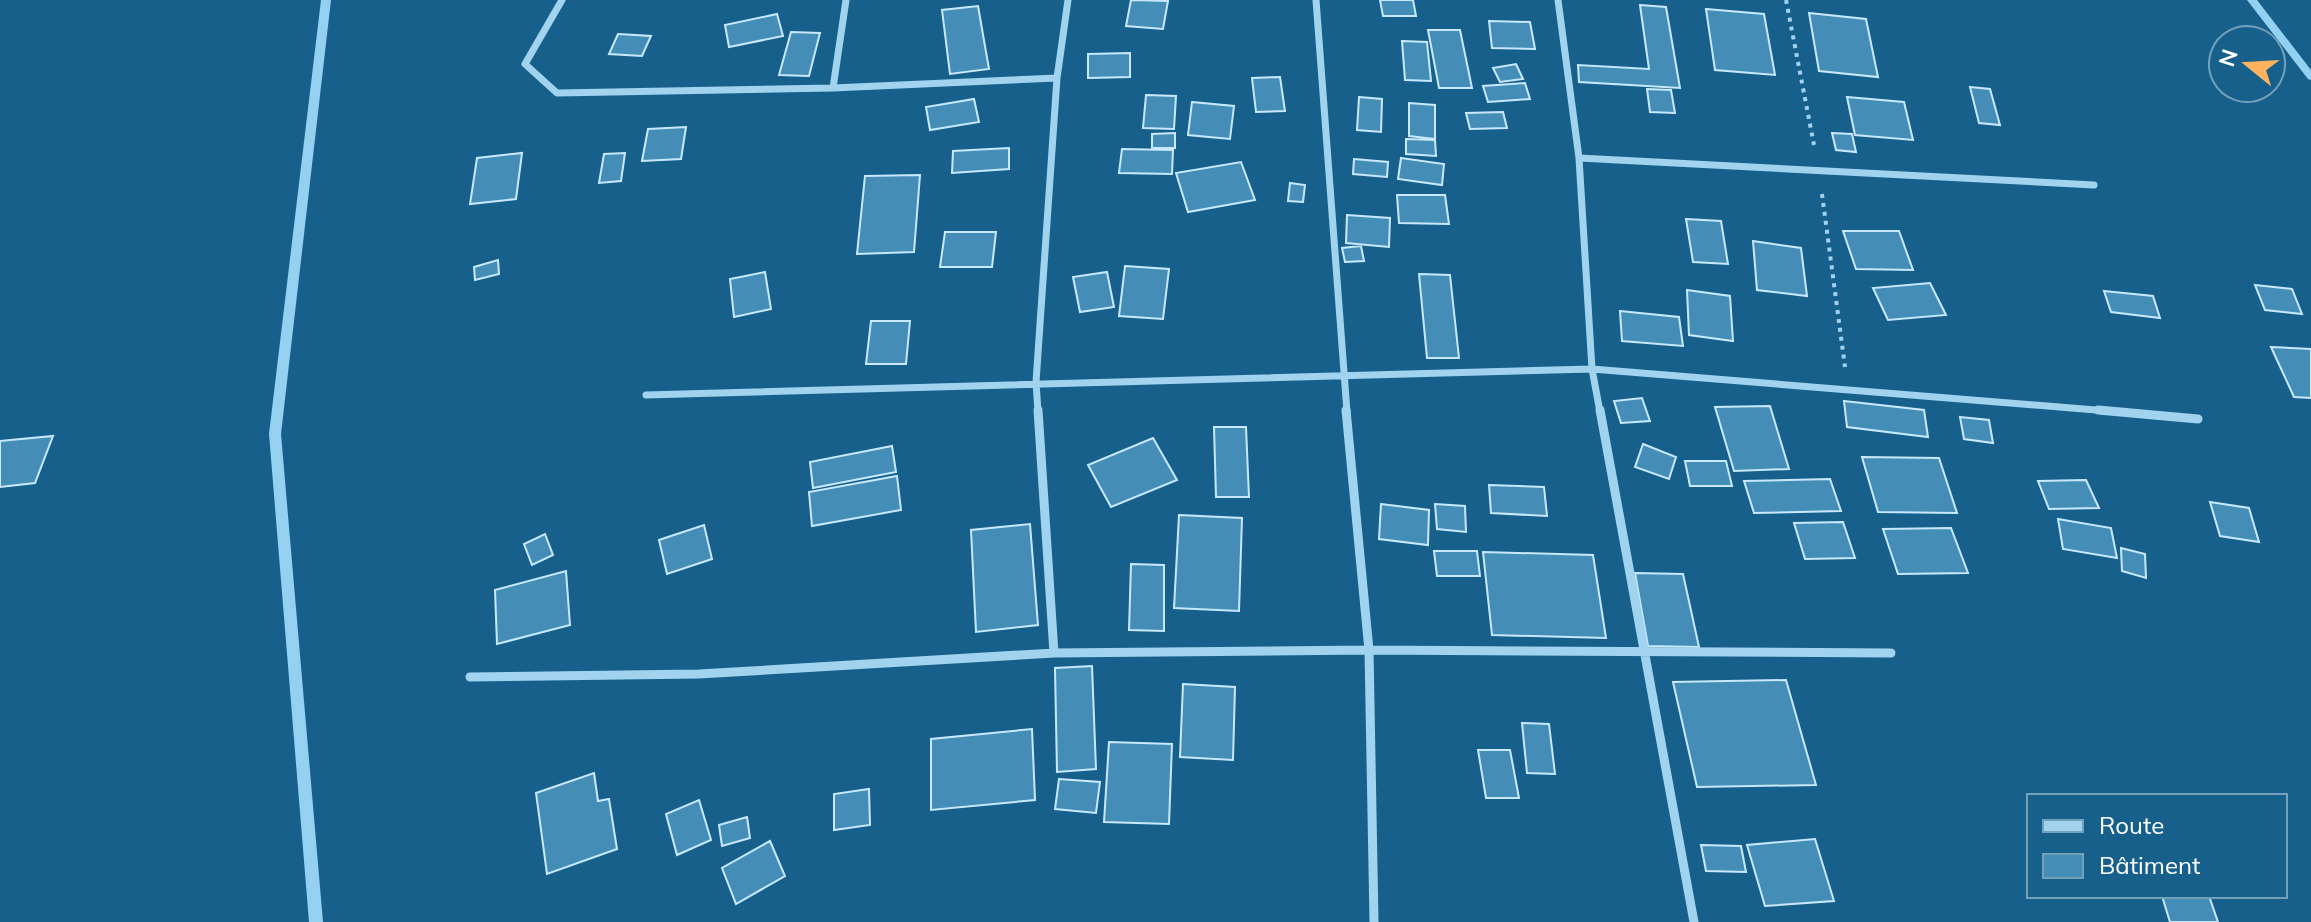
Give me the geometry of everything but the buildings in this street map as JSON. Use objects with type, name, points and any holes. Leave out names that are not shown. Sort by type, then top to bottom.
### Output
[{"type":"street","points":[[562,0],[525,64],[557,93],[833,88],[1057,78]]},
{"type":"street","points":[[833,88],[846,0]]},
{"type":"street","points":[[1054,653],[1036,382],[1057,78],[1068,0]]},
{"type":"street","points":[[1316,0],[1343,375],[1369,650],[1374,922]]},
{"type":"street","points":[[1558,0],[1579,158],[1592,369],[1694,922]]},
{"type":"street","points":[[1579,158],[2094,185]]},
{"type":"street","points":[[646,395],[1592,369],[2198,419]]},
{"type":"street","points":[[470,677],[699,674],[1054,653],[1369,650],[1644,654],[1891,653]]},
{"type":"waterway","points":[[316,922],[275,434],[326,0]]},
{"type":"waterway","points":[[2252,0],[2311,77]]}]
